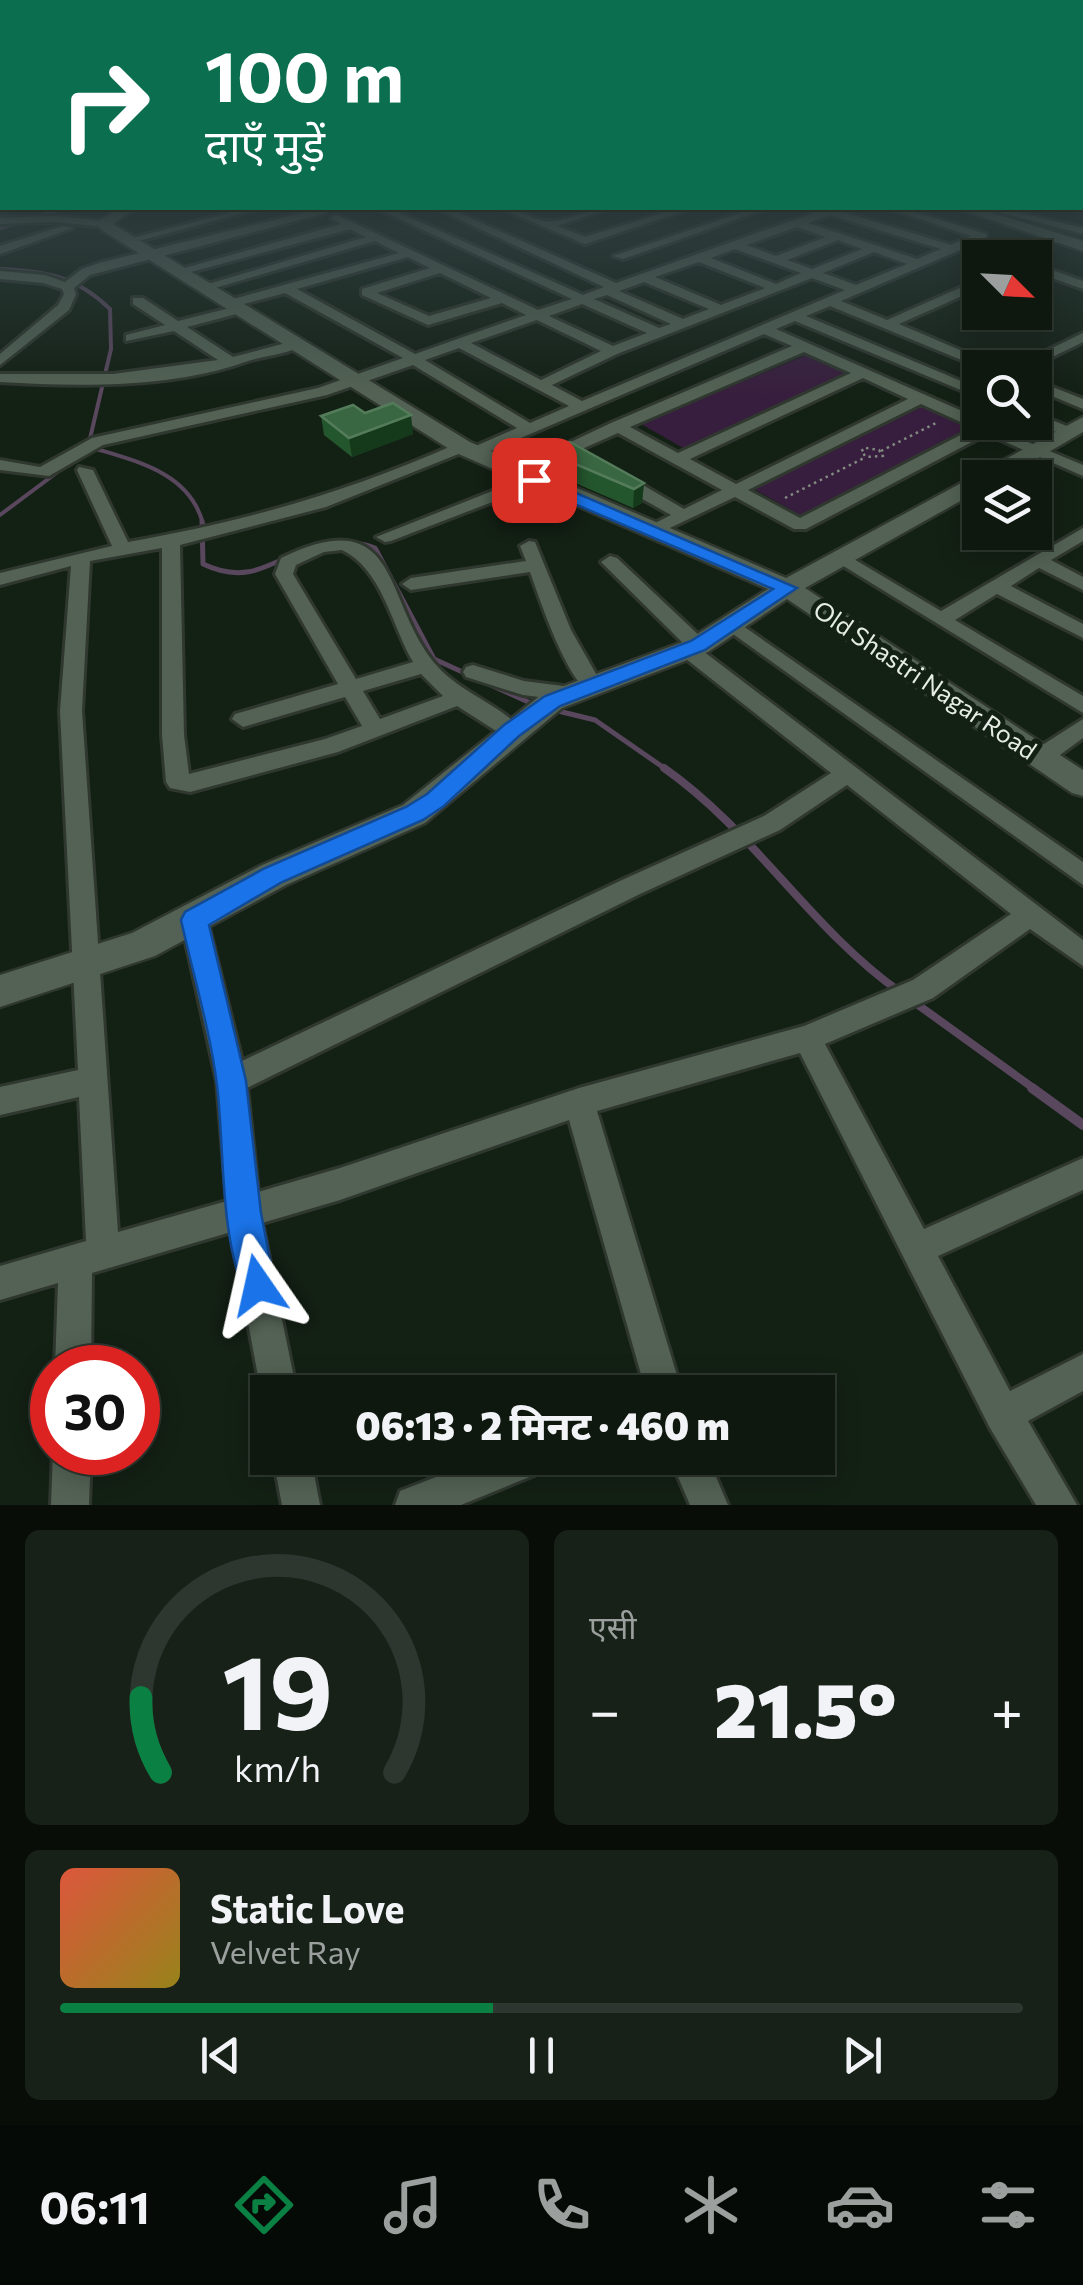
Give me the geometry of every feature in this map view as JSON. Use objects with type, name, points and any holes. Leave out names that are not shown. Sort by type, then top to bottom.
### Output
[{"type":"street","points":[[0,275],[73,282],[94,268],[140,257]]},
{"type":"street","name":"Old Shastri Nagar Road","points":[[159,257],[467,450],[788,588],[1083,785]]},
{"type":"street","points":[[180,271],[231,257]]},
{"type":"street","points":[[204,286],[308,257]]},
{"type":"street","points":[[131,338],[395,257]]},
{"type":"street","points":[[419,257],[628,359]]},
{"type":"street","points":[[490,257],[658,334]]},
{"type":"street","points":[[545,257],[683,324]]},
{"type":"street","points":[[622,257],[662,272]]},
{"type":"street","points":[[768,257],[859,291]]},
{"type":"street","points":[[775,260],[782,257]]},
{"type":"street","points":[[541,385],[612,351],[851,257]]},
{"type":"street","points":[[900,257],[920,264]]},
{"type":"street","points":[[0,579],[122,548],[212,534],[349,494],[529,430],[935,257]]},
{"type":"street","points":[[0,465],[43,472],[92,442],[303,397],[355,382],[702,258],[776,288]]},
{"type":"street","points":[[682,264],[756,296]]},
{"type":"street","points":[[442,268],[366,292],[428,320],[504,298]]},
{"type":"street","points":[[1052,274],[1083,285]]},
{"type":"street","points":[[0,296],[29,276]]},
{"type":"street","points":[[646,278],[720,309]]},
{"type":"street","points":[[0,360],[64,306],[73,282]]},
{"type":"street","points":[[286,288],[416,360],[529,430]]},
{"type":"street","points":[[888,324],[962,292]]},
{"type":"street","points":[[138,301],[233,363]]},
{"type":"street","points":[[832,302],[962,354]]},
{"type":"street","points":[[798,317],[962,386]]},
{"type":"street","points":[[767,330],[962,416]]},
{"type":"street","points":[[1052,351],[1083,336]]},
{"type":"street","points":[[0,378],[96,380],[233,363],[297,344]]},
{"type":"street","points":[[462,344],[582,407]]},
{"type":"street","points":[[385,536],[524,476],[567,449],[616,426],[805,346]]},
{"type":"street","points":[[643,367],[658,375]]},
{"type":"street","points":[[676,460],[866,372]]},
{"type":"street","points":[[1052,391],[1083,404]]},
{"type":"street","points":[[652,532],[922,398]]},
{"type":"street","points":[[616,426],[800,525],[965,440]]},
{"type":"street","points":[[1019,460],[1075,428]]},
{"type":"street","points":[[1015,440],[1083,471]]},
{"type":"street","points":[[567,449],[584,458]]},
{"type":"street","points":[[600,468],[684,516]]},
{"type":"street","points":[[85,470],[122,548]]},
{"type":"street","points":[[0,991],[142,945],[274,875],[414,814],[435,800],[516,726],[572,694],[693,648],[788,588],[962,492]]},
{"type":"street","points":[[941,620],[1083,533]]},
{"type":"street","points":[[176,538],[173,735],[178,782],[190,783],[304,754],[460,697]]},
{"type":"street","points":[[374,728],[283,568],[297,556],[325,544],[348,544],[372,558],[425,666],[460,697],[516,726]]},
{"type":"street","points":[[411,584],[533,556],[561,630],[572,694]]},
{"type":"street","points":[[77,1345],[90,1255],[92,1080],[71,711],[81,558]]},
{"type":"street","points":[[841,558],[1083,706]]},
{"type":"street","points":[[1037,560],[1083,584]]},
{"type":"street","points":[[610,562],[693,648],[848,774],[1083,955]]},
{"type":"street","points":[[997,586],[1083,632]]},
{"type":"street","points":[[733,625],[1083,875]]},
{"type":"street","points":[[243,719],[425,666]]},
{"type":"street","points":[[472,672],[511,686],[572,694]]},
{"type":"street","points":[[1041,757],[1083,726]]},
{"type":"street","points":[[232,1081],[742,836],[848,774]]},
{"type":"street","points":[[0,1283],[244,1213],[579,1102],[807,1038],[923,989],[1030,915]]},
{"type":"street","points":[[194,920],[232,1081],[244,1213],[276,1375]]},
{"type":"street","points":[[807,1038],[1003,1415],[1058,1505]]},
{"type":"street","points":[[0,1101],[92,1080]]},
{"type":"street","points":[[579,1102],[659,1375]]},
{"type":"street","points":[[919,1248],[1083,1174]]},
{"type":"street","points":[[1003,1415],[1083,1372]]},
{"type":"street","points":[[70,1505],[71,1475]]},
{"type":"street","points":[[295,1475],[301,1505]]},
{"type":"street","points":[[414,1505],[489,1475]]},
{"type":"street","points":[[696,1475],[709,1505]]},
{"type":"path","points":[[866,457],[861,452],[866,448],[881,451],[946,418]]},
{"type":"path","points":[[781,500],[866,457],[881,457],[881,451]]},
{"type":"shaded area","points":[[811,353],[852,372],[685,449],[641,424]]},
{"type":"shaded area","points":[[922,403],[962,420],[962,435],[809,520],[754,489]]},
{"type":"building","points":[[393,403],[411,415],[349,438],[321,416],[353,405],[365,413]]},
{"type":"building","points":[[570,442],[644,483],[634,489],[545,451]]},
{"type":"waterway","points":[[0,269],[59,277],[85,289],[110,309],[111,349],[88,447]]},
{"type":"waterway","points":[[90,447],[142,464],[173,480],[196,506],[202,521]]},
{"type":"waterway","points":[[0,515],[71,462]]},
{"type":"waterway","points":[[202,521],[203,564],[227,572],[248,572],[324,543],[347,542],[375,548],[434,659],[537,706]]},
{"type":"waterway","points":[[554,710],[595,720],[667,770]]},
{"type":"waterway","points":[[664,768],[726,821],[838,939],[900,992]]},
{"type":"waterway","points":[[914,1002],[1036,1090]]},
{"type":"waterway","points":[[1032,1088],[1083,1125]]},
{"type":"route","points":[[258,1285],[244,1213],[232,1081],[194,920],[274,875],[414,814],[435,800],[482,754],[552,701],[698,646],[788,588],[534,480]]}]
